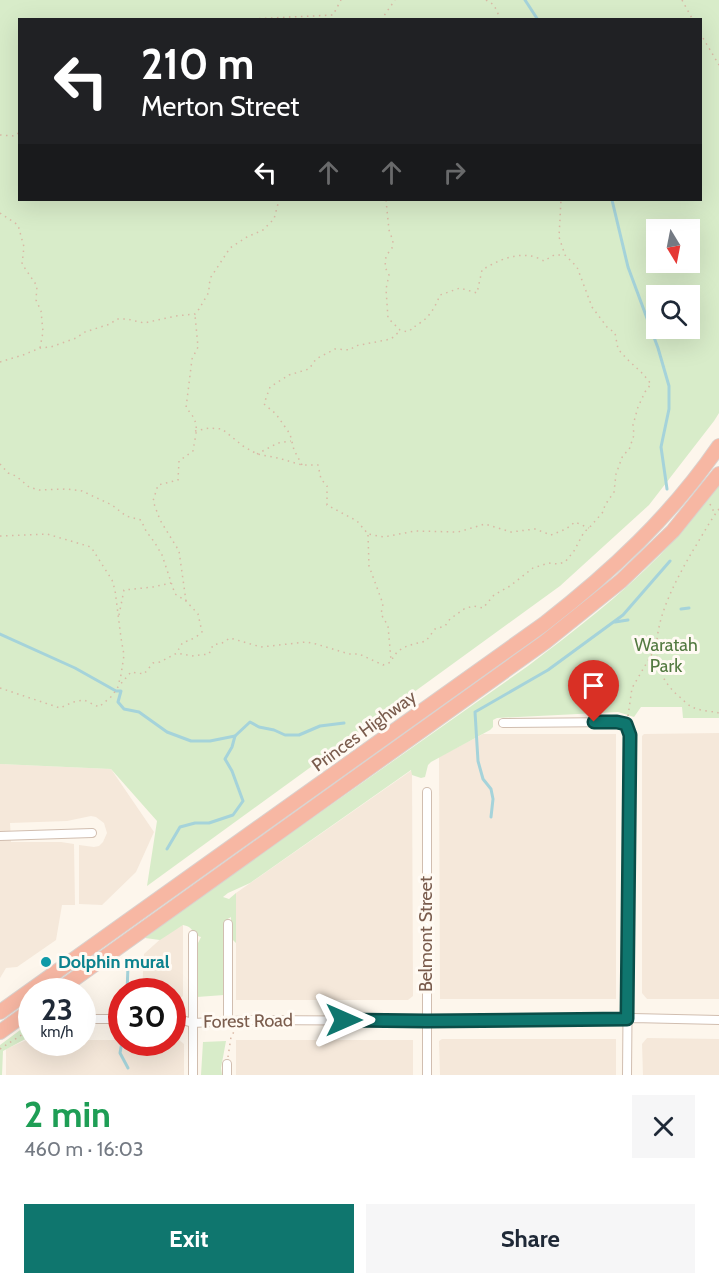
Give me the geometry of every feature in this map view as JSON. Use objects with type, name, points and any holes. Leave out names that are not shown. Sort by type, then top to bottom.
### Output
[{"type":"highway","name":"Princes Highway","points":[[0,1012],[576,599],[608,573],[653,528],[695,480],[719,446]]},
{"type":"highway","name":"Princes Highway","points":[[76,978],[545,642],[638,565],[673,531],[719,474]]},
{"type":"highway","points":[[0,1032],[18,1019]]},
{"type":"street","points":[[503,723],[617,722],[626,724],[630,735],[627,1075]]},
{"type":"street","name":"Belmont Street","points":[[426,792],[427,1075]]},
{"type":"street","points":[[0,836],[92,833]]},
{"type":"street","points":[[228,924],[228,1021]]},
{"type":"street","points":[[193,935],[193,1075]]},
{"type":"street","name":"Forest Road","points":[[186,1021],[193,1023],[292,1020],[719,1020]]},
{"type":"street","points":[[227,1064],[227,1075]]},
{"type":"path","points":[[270,18],[333,15],[341,0]]},
{"type":"path","points":[[382,18],[395,0]]},
{"type":"path","points":[[486,0],[494,6],[500,18]]},
{"type":"path","points":[[683,0],[692,18]]},
{"type":"path","points":[[702,36],[719,65]]},
{"type":"path","points":[[0,135],[14,136],[18,133]]},
{"type":"path","points":[[186,601],[179,551],[160,520],[153,501],[158,484],[178,480],[179,461],[194,451],[196,424],[194,416],[186,408],[192,359],[198,347],[195,314],[209,292],[211,277],[230,248],[263,230],[274,219],[279,201]]},
{"type":"path","points":[[386,201],[393,241],[392,248],[386,256],[385,267],[389,274],[386,290],[388,318],[400,330],[408,332],[422,323],[434,308],[440,295],[460,288],[477,293],[482,270],[497,261],[518,256],[530,256],[544,261],[554,255],[565,255]]},
{"type":"path","points":[[1,687],[60,708],[84,700],[99,707],[112,696],[131,672],[144,674],[153,663],[177,653],[192,656],[209,654],[213,645],[230,638],[261,647],[306,642],[349,654],[359,654],[383,665],[391,662],[399,650],[407,645],[426,641],[435,629],[445,626],[450,618],[464,609],[473,606],[483,608],[494,595],[533,568],[549,563],[565,562],[584,532],[603,512],[614,492],[616,474],[634,435],[633,425],[638,407],[651,384],[618,349],[615,333],[607,327],[592,307],[577,267],[565,255],[560,237],[561,201]]},
{"type":"path","points":[[0,213],[18,225],[24,248],[22,264],[38,286],[36,300],[41,311],[43,332],[40,348]]},
{"type":"path","points":[[0,362],[76,338],[84,332],[110,324],[117,319],[144,323],[176,315],[195,314]]},
{"type":"path","points":[[302,465],[294,450],[290,434],[276,414],[264,404],[270,387],[289,375],[309,369],[316,359],[335,349],[350,350],[355,346],[392,339],[400,330]]},
{"type":"path","points":[[195,431],[209,428],[222,429],[257,454],[302,465],[318,465],[321,479],[327,486],[327,505],[357,521],[368,534],[369,566],[383,604],[381,614],[388,626],[391,662]]},
{"type":"path","points":[[257,454],[278,443],[292,441]]},
{"type":"path","points":[[0,464],[29,487],[39,490],[82,491],[112,505],[126,516],[141,520],[162,555],[175,594],[186,601],[198,614],[202,632],[194,639],[186,640],[180,645],[177,653]]},
{"type":"path","points":[[719,509],[682,569],[666,601],[656,646],[659,669],[672,692],[692,707],[719,713]]},
{"type":"path","points":[[368,534],[384,537],[415,531],[458,532],[484,524],[511,532],[535,529],[551,535],[566,529],[575,522],[589,528]]},
{"type":"path","points":[[0,536],[47,534],[91,548],[112,580],[115,590],[124,655],[118,687]]},
{"type":"path","points":[[118,619],[124,590],[171,583]]},
{"type":"path","points":[[626,724],[632,688],[656,646]]},
{"type":"path","points":[[227,1064],[231,1036],[237,1026]]},
{"type":"path","points":[[0,1049],[18,1037]]},
{"type":"shaded area","points":[[719,733],[719,999],[647,999],[642,993],[642,736],[644,734]]},
{"type":"shaded area","points":[[483,734],[616,734],[616,999],[440,999],[439,757]]},
{"type":"shaded area","points":[[0,764],[111,769],[154,832],[136,872],[102,905],[79,904],[79,845],[99,846],[107,833],[104,823],[91,816],[67,821],[10,823],[11,842],[74,844],[75,905],[62,905],[56,940],[17,967],[6,968],[0,978]]},
{"type":"shaded area","points":[[412,770],[413,996],[408,1000],[236,1000],[236,893]]},
{"type":"shaded area","points":[[183,925],[183,978],[143,978],[144,954],[165,935]]},
{"type":"shaded area","points":[[647,1038],[719,1039],[719,1075],[643,1075],[642,1044]]},
{"type":"shaded area","points":[[442,1039],[616,1039],[616,1075],[440,1075],[439,1041]]},
{"type":"shaded area","points":[[96,1040],[108,1040],[108,1056],[184,1056],[184,1075],[6,1075],[6,1049],[18,1044],[18,1056],[96,1056]]},
{"type":"shaded area","points":[[236,1040],[413,1040],[413,1075],[236,1075]]},
{"type":"green space","points":[[0,0],[719,0],[719,413],[714,421],[649,505],[560,586],[147,886],[157,821],[111,769],[0,764]]},
{"type":"green space","name":"Waratah Park","points":[[719,484],[719,718],[683,718],[682,707],[641,707],[634,717],[618,712],[493,720],[493,727],[490,730],[431,762],[425,777],[412,775],[411,770],[250,883],[223,897],[229,899],[236,893],[236,943],[231,938],[231,917],[224,924],[224,995],[197,997],[196,947],[201,937],[183,925],[160,940],[145,938],[528,666],[579,626],[629,585],[660,555]]},
{"type":"green space","points":[[18,1032],[18,1043],[3,1051],[2,1075],[0,1075],[0,1045]]},
{"type":"green space","points":[[226,1041],[221,1068],[222,1075],[201,1075],[203,1042]]},
{"type":"waterway","points":[[525,0],[537,18]]},
{"type":"waterway","points":[[612,201],[628,267],[658,348],[669,386],[669,409],[661,447],[667,489]]},
{"type":"waterway","points":[[491,817],[493,799],[491,789],[483,779],[478,761],[475,712],[548,670],[623,615],[670,561]]},
{"type":"waterway","points":[[681,609],[689,608]]},
{"type":"waterway","points":[[615,622],[628,620]]},
{"type":"waterway","points":[[0,634],[75,668],[116,691],[121,691],[118,702],[124,709],[139,712],[167,732],[191,741],[210,741],[235,736],[250,722],[285,735],[299,735],[320,726],[344,723]]},
{"type":"waterway","points":[[167,849],[180,827],[195,823],[209,823],[233,815],[243,801],[225,759],[235,736]]},
{"type":"waterway","points":[[128,966],[128,978]]},
{"type":"waterway","points":[[122,1056],[128,1068]]},
{"type":"place","name":"Dolphin mural","points":[[46,962]]},
{"type":"route","points":[[344,1020],[627,1019],[630,731],[626,724],[594,722]]}]
